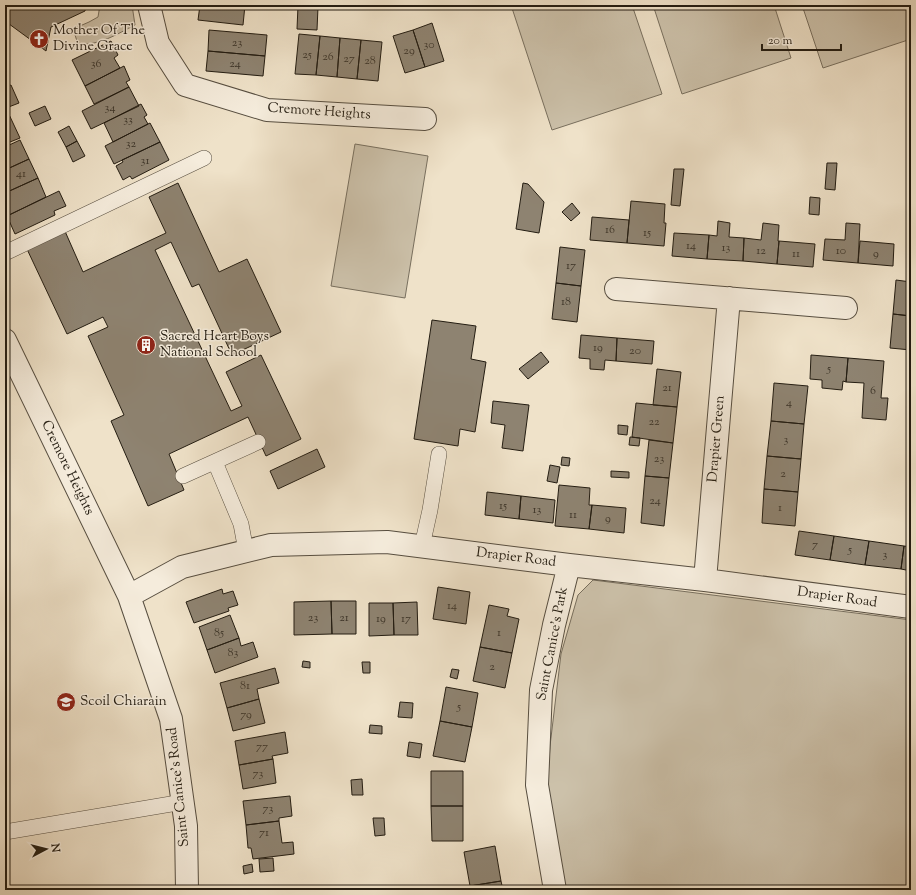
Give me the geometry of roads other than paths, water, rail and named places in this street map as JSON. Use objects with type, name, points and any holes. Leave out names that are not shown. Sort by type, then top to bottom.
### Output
[{"type":"street","name":"Cremore Heights","points":[[149,5],[158,44],[185,85],[267,110],[425,119]]},
{"type":"street","points":[[616,289],[846,308]]},
{"type":"street","name":"Drapier Green","points":[[705,580],[730,298]]},
{"type":"street","name":"Cremore Heights","points":[[5,340],[128,596]]},
{"type":"street","name":"Drapier Road","points":[[128,596],[182,567],[270,545],[387,542],[569,565],[705,580],[911,608]]},
{"type":"street","name":"Saint Canice's Park","points":[[555,890],[537,785],[541,690],[554,625],[569,565]]},
{"type":"street","name":"Saint Canice's Road","points":[[128,596],[172,719],[186,826],[187,890]]},
{"type":"lane","points":[[5,253],[204,158]]},
{"type":"lane","points":[[183,476],[258,442]]},
{"type":"lane","points":[[422,546],[430,510],[439,454]]},
{"type":"lane","points":[[215,462],[241,524],[246,551]]},
{"type":"lane","points":[[5,832],[183,802]]},
{"type":"place","name":"Mother Of The Divine Grace","points":[[39,39]]},
{"type":"place","name":"Sacred Heart Boys National School","points":[[146,345]]},
{"type":"place","name":"Scoil Chiarain","points":[[66,702]]}]
